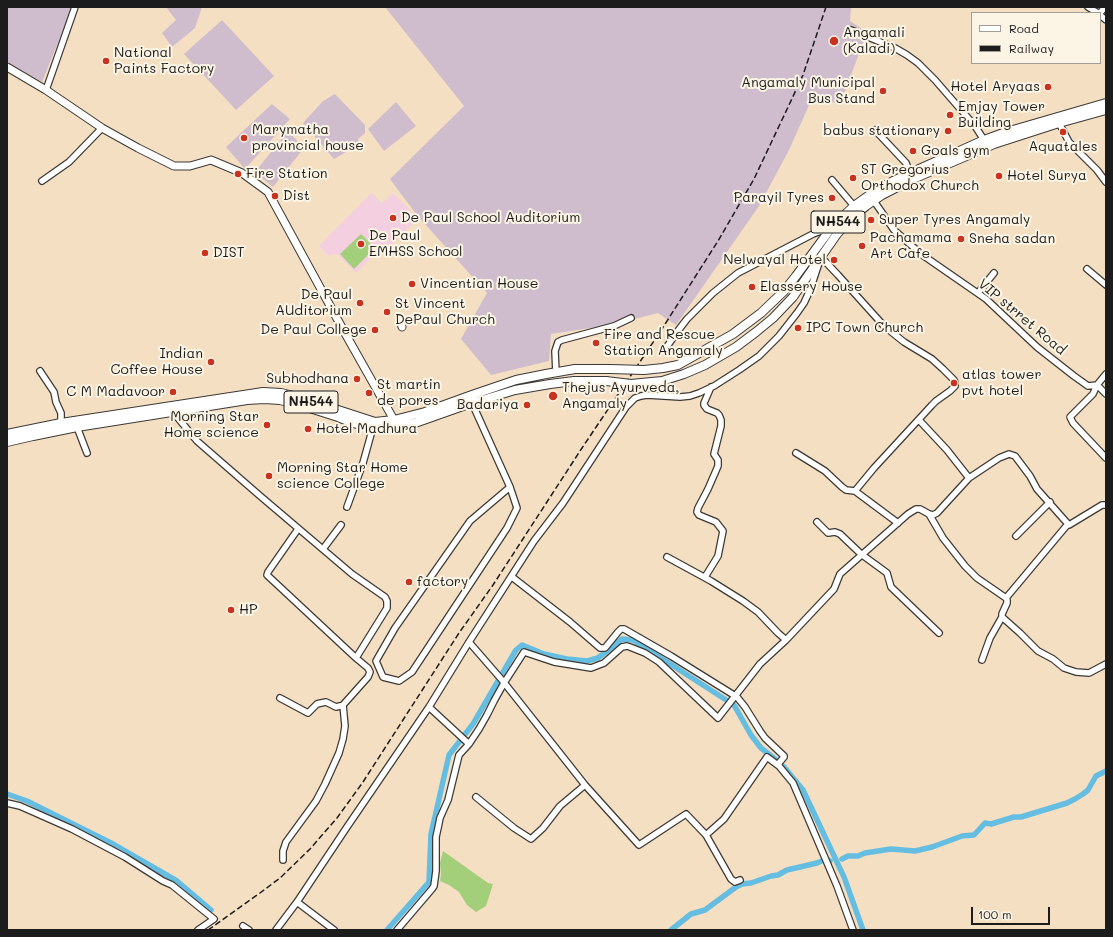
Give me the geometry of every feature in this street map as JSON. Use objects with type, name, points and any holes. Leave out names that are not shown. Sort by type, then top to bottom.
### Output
[{"type":"highway","name":"NH544","points":[[7,442],[77,427],[247,400],[280,400],[298,404],[353,423],[373,427],[415,423],[515,390],[550,384],[574,381],[606,381],[631,384],[662,382],[705,365],[736,347],[773,318],[793,297],[837,234],[851,218],[866,206],[911,176],[984,140],[1006,132],[1106,103]]},
{"type":"highway","name":"NH544","points":[[7,434],[61,423],[263,392],[298,397],[375,422],[394,424],[503,384],[546,374],[575,369],[644,370],[678,365],[734,334],[761,313],[796,276],[832,227],[854,206],[875,191],[893,181],[911,176],[994,144],[1059,123],[1106,110]]},
{"type":"highway","points":[[574,381],[575,369]]},
{"type":"main road","points":[[7,67],[46,90],[102,128],[174,166],[190,166],[211,160],[242,173],[268,192],[394,424]]},
{"type":"main road","points":[[400,319],[402,327]]},
{"type":"street","points":[[46,90],[75,7]]},
{"type":"street","points":[[851,30],[895,48],[918,63],[935,80],[975,126],[984,140]]},
{"type":"street","points":[[1059,123],[1069,142],[1097,170],[1106,182]]},
{"type":"street","points":[[42,181],[70,162],[102,128]]},
{"type":"street","points":[[875,130],[906,163],[911,176]]},
{"type":"street","points":[[832,180],[854,206]]},
{"type":"street","name":"VIP strret Road","points":[[874,202],[894,230],[921,254],[978,293],[1037,347],[1088,386],[1097,385]]},
{"type":"street","points":[[666,348],[687,319],[713,293],[738,274],[812,234],[832,227]]},
{"type":"street","points":[[276,930],[297,902],[355,814],[429,707],[534,541],[563,504],[626,407],[635,398],[647,395],[680,397],[690,396],[711,387],[759,356],[779,336],[807,298],[821,257],[884,326],[904,342],[932,360],[954,380],[955,383],[955,386],[936,401],[874,468],[855,491]]},
{"type":"street","points":[[1087,269],[1106,285]]},
{"type":"street","points":[[978,293],[994,274]]},
{"type":"street","points":[[556,373],[555,351],[558,342],[614,326],[631,318]]},
{"type":"street","points":[[40,371],[54,392],[56,402],[61,413],[61,423]]},
{"type":"street","points":[[1106,374],[1097,385],[1093,394],[1070,417],[1077,428],[1106,458]]},
{"type":"street","points":[[1097,385],[1106,394]]},
{"type":"street","points":[[705,577],[718,556],[723,531],[716,522],[700,515],[697,512],[718,466],[718,460],[714,454],[721,420],[717,413],[707,409],[704,405],[711,387]]},
{"type":"street","points":[[472,403],[510,486],[517,508],[507,528],[412,672],[399,682],[383,677],[376,661],[395,628],[470,521],[510,486]]},
{"type":"street","points":[[173,412],[197,441],[352,574],[385,597],[387,601],[387,608],[356,658]]},
{"type":"street","points":[[919,420],[947,450],[969,478]]},
{"type":"street","points":[[77,427],[87,453]]},
{"type":"street","points":[[347,507],[364,463],[373,427]]},
{"type":"street","points":[[796,453],[825,471],[846,490],[855,491],[898,523]]},
{"type":"street","points":[[397,930],[434,886],[437,856],[436,837],[439,823],[448,800],[459,755],[469,744],[487,715],[503,681],[524,652],[554,662],[591,668],[604,663],[622,647],[627,646],[645,653],[659,662],[718,718],[760,664],[786,640],[834,589],[840,574],[861,554],[916,509],[920,509],[933,515],[937,513],[969,478],[999,458],[1009,454],[1015,456],[1030,476],[1037,489],[1068,524]]},
{"type":"street","points":[[1016,536],[1050,502]]},
{"type":"street","points":[[1006,598],[1068,524],[1069,525],[1102,505],[1106,505]]},
{"type":"street","points":[[929,514],[943,538],[965,566],[977,578],[1008,600],[1002,617],[990,638],[982,660]]},
{"type":"street","points":[[817,522],[828,533],[835,532],[840,534],[861,554],[887,573],[891,588],[939,633]]},
{"type":"street","points":[[323,549],[341,526]]},
{"type":"street","points":[[280,698],[308,713],[317,704],[321,703],[326,702],[336,707],[343,704],[368,677],[370,672],[368,668],[267,575],[298,529]]},
{"type":"street","points":[[667,557],[705,577],[743,601],[758,612],[786,640]]},
{"type":"street","points":[[512,577],[570,622],[600,648],[605,648],[618,632],[621,629],[624,629],[740,699],[765,738],[784,756],[780,763]]},
{"type":"street","points":[[1002,617],[1038,650],[1064,668],[1076,672],[1089,673],[1106,664]]},
{"type":"street","points":[[469,642],[503,681],[585,785],[640,845],[686,814],[706,835],[730,879],[735,882],[740,880]]},
{"type":"street","points":[[283,860],[283,851],[286,842],[316,801],[326,784],[339,753],[345,726],[343,704]]},
{"type":"street","points":[[429,707],[469,744]]},
{"type":"street","points":[[706,835],[724,819],[766,757],[780,763],[793,783],[825,856],[853,930]]},
{"type":"street","points":[[476,797],[514,828],[531,839],[543,828],[560,806],[585,785]]},
{"type":"street","points":[[7,803],[20,806],[72,829],[125,857],[172,885],[214,919],[198,930]]},
{"type":"street","points":[[297,902],[334,930]]},
{"type":"street","points":[[243,926],[249,930]]},
{"type":"shaded area","points":[[7,7],[71,7],[42,82],[7,62]]},
{"type":"shaded area","points":[[166,7],[202,7],[195,28],[172,47],[162,33],[176,20]]},
{"type":"shaded area","points":[[385,7],[851,7],[850,21],[867,32],[840,105],[814,94],[789,150],[759,206],[676,325],[658,313],[610,325],[551,334],[549,361],[491,375],[461,339],[487,293],[416,214],[390,179],[464,106]]},
{"type":"shaded area","points":[[222,20],[274,76],[236,110],[184,54]]},
{"type":"shaded area","points":[[335,94],[365,125],[365,133],[358,139],[360,144],[334,159],[303,123],[323,101]]},
{"type":"shaded area","points":[[396,102],[416,126],[384,151],[368,129]]},
{"type":"shaded area","points":[[272,104],[290,119],[245,169],[226,147]]},
{"type":"shaded area","points":[[288,131],[304,148],[273,187],[255,172]]},
{"type":"shaded area","points":[[371,193],[382,203],[393,193],[418,218],[381,256],[377,252],[356,273],[336,253],[329,256],[319,246]]},
{"type":"green space","points":[[361,234],[375,248],[354,269],[340,254]]},
{"type":"green space","points":[[443,851],[488,883],[493,884],[486,906],[476,912],[467,905],[459,892],[440,881],[440,863]]},
{"type":"waterway","points":[[387,930],[429,882],[431,834],[449,755],[473,724],[516,650],[522,645],[544,654],[567,659],[587,661],[598,658],[622,639],[633,640],[734,705],[751,735],[761,748],[784,767],[803,790],[844,877],[863,930]]},
{"type":"waterway","points":[[842,859],[848,856],[858,856],[865,853],[891,849],[915,851],[932,847],[962,836],[974,835],[985,823],[991,824],[1014,817],[1021,817],[1067,803],[1088,790],[1096,776],[1106,771]]},
{"type":"waterway","points":[[7,794],[27,801],[111,843],[177,881],[211,910]]},
{"type":"waterway","points":[[671,930],[691,914],[705,910],[742,884],[751,883],[778,875],[787,870],[817,863],[826,859],[830,861]]},
{"type":"railway","points":[[208,930],[280,878],[310,849],[337,818],[363,782],[459,633],[493,585],[660,332],[718,241],[754,179],[803,75],[826,7]]},
{"type":"place","name":"Angamali (Kaladi)","points":[[834,41]]},
{"type":"place","name":"National Paints Factory","points":[[106,61]]},
{"type":"place","name":"Hotel Aryaas","points":[[1048,87]]},
{"type":"place","name":"Angamaly Municipal Bus Stand","points":[[883,91]]},
{"type":"place","name":"Emjay Tower Building","points":[[950,115]]},
{"type":"place","name":"babus stationary","points":[[948,131]]},
{"type":"place","name":"Aquatales","points":[[1063,132]]},
{"type":"place","name":"Marymatha provincial house","points":[[244,138]]},
{"type":"place","name":"Goals gym","points":[[913,151]]},
{"type":"place","name":"Fire Station","points":[[238,174]]},
{"type":"place","name":"Hotel Surya","points":[[999,176]]},
{"type":"place","name":"ST Gregorius Orthodox Church","points":[[853,178]]},
{"type":"place","name":"Dist","points":[[275,196]]},
{"type":"place","name":"Parayil Tyres","points":[[832,198]]},
{"type":"place","name":"De Paul School Auditorium","points":[[393,218]]},
{"type":"place","name":"Super Tyres Angamaly","points":[[871,220]]},
{"type":"place","name":"Sneha sadan","points":[[961,239]]},
{"type":"place","name":"De Paul EMHSS School","points":[[361,244]]},
{"type":"place","name":"Pachamama Art Cafe","points":[[862,246]]},
{"type":"place","name":"DIST","points":[[205,253]]},
{"type":"place","name":"Nelwayal Hotel","points":[[834,260]]},
{"type":"place","name":"Vincentian House","points":[[412,284]]},
{"type":"place","name":"Elassery House","points":[[752,287]]},
{"type":"place","name":"De Paul AUditorium","points":[[360,303]]},
{"type":"place","name":"St Vincent DePaul Church","points":[[387,312]]},
{"type":"place","name":"IPC Town Church","points":[[798,328]]},
{"type":"place","name":"De Paul College","points":[[375,330]]},
{"type":"place","name":"Fire and Rescue Station Angamaly","points":[[596,343]]},
{"type":"place","name":"Indian Coffee House","points":[[211,362]]},
{"type":"place","name":"Subhodhana","points":[[357,379]]},
{"type":"place","name":"atlas tower pvt hotel","points":[[954,383]]},
{"type":"place","name":"C M Madavoor","points":[[173,392]]},
{"type":"place","name":"St martin de pores","points":[[369,393]]},
{"type":"place","name":"Thejus Ayurveda, Angamaly","points":[[553,396]]},
{"type":"place","name":"Badariya","points":[[527,405]]},
{"type":"place","name":"Morning Star Home science","points":[[267,425]]},
{"type":"place","name":"Hotel Madhura","points":[[308,429]]},
{"type":"place","name":"Morning Star Home science College","points":[[269,476]]},
{"type":"place","name":"factory","points":[[409,582]]},
{"type":"place","name":"HP","points":[[231,610]]}]
